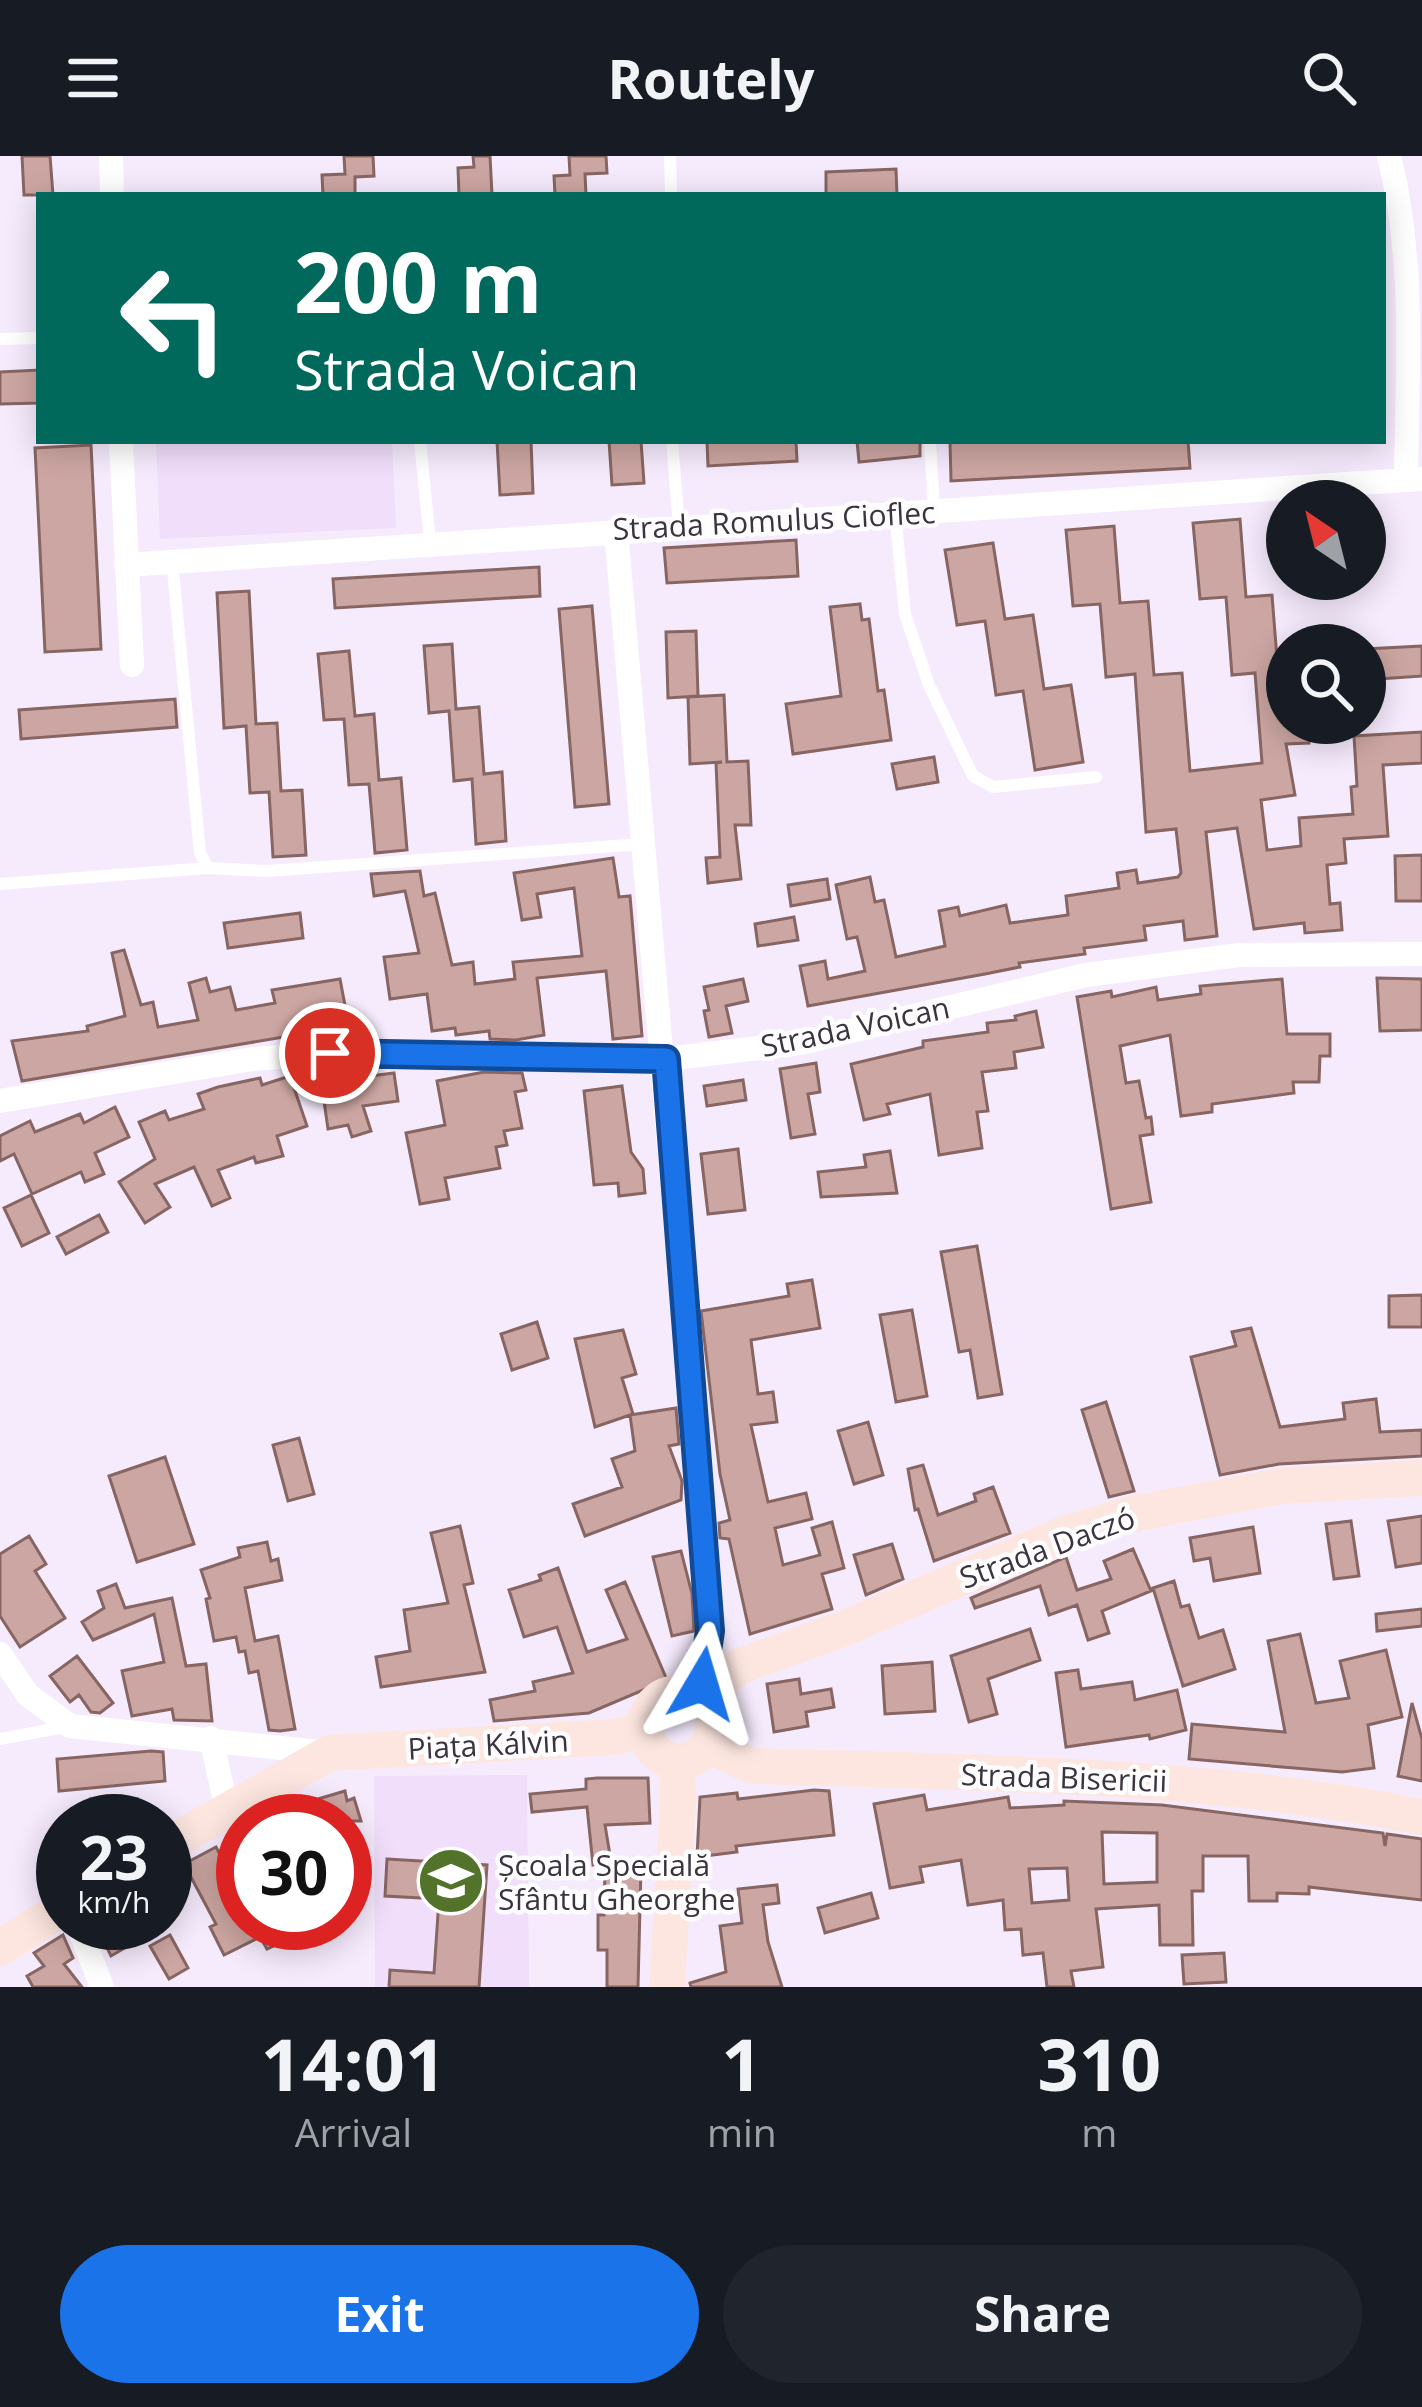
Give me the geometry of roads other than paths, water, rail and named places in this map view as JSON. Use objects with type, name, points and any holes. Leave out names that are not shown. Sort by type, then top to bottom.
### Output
[{"type":"street","points":[[111,156],[112,192]]},
{"type":"street","points":[[1389,156],[1401,203],[1408,271],[1414,480]]},
{"type":"street","points":[[121,444],[132,665]]},
{"type":"street","name":"Strada Romulus Cioflec","points":[[126,565],[1414,480]]},
{"type":"street","points":[[616,530],[642,844],[666,1059],[710,1631],[703,1703],[713,1724],[692,1753],[678,1803],[670,1983]]},
{"type":"street","name":"Strada Voican","points":[[0,1101],[254,1059],[330,1053],[666,1059],[800,1043],[1086,975],[1239,956],[1422,954]]},
{"type":"street","name":"Strada Daczó","points":[[703,1703],[740,1666],[845,1628],[1064,1534],[1132,1514],[1281,1486],[1422,1478]]},
{"type":"street","points":[[0,1654],[28,1695],[70,1726],[330,1753]]},
{"type":"street","points":[[692,1753],[658,1755],[644,1730],[657,1700],[678,1693],[703,1703]]},
{"type":"street","name":"Piața Kálvin","points":[[330,1753],[615,1737],[644,1730]]},
{"type":"street","points":[[211,1738],[223,1794]]},
{"type":"street","points":[[256,1794],[330,1753]]},
{"type":"street","name":"Strada Bisericii","points":[[692,1753],[752,1766],[1135,1778],[1292,1794],[1422,1817]]},
{"type":"street","points":[[0,1948],[36,1925]]},
{"type":"street","points":[[87,1950],[102,1987]]},
{"type":"lane","points":[[670,156],[671,192]]},
{"type":"lane","points":[[0,339],[36,338]]},
{"type":"lane","points":[[420,444],[430,542]]},
{"type":"lane","points":[[671,444],[679,526]]},
{"type":"lane","points":[[931,444],[934,511]]},
{"type":"lane","points":[[895,513],[905,614],[929,686],[973,776],[993,787],[1096,777]]},
{"type":"lane","points":[[172,560],[200,853],[208,868]]},
{"type":"lane","points":[[0,884],[208,868],[267,871],[642,844]]},
{"type":"lane","points":[[0,1739],[70,1726]]},
{"type":"place","name":"Școala Specială Sfântu Gheorghe","points":[[451,1881]]}]
